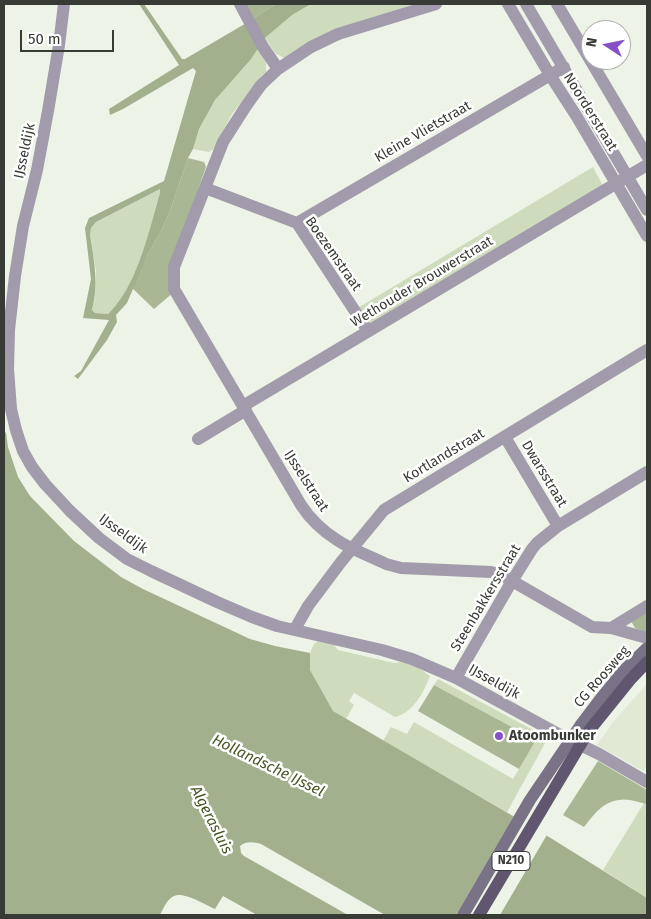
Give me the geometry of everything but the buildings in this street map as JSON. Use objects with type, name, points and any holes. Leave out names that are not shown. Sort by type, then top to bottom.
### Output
[{"type":"main road","name":"CG Roosweg","points":[[479,915],[588,732],[647,662]]},
{"type":"street","name":"IJsseldijk","points":[[64,4],[48,111],[19,251],[9,330],[8,369],[11,409],[23,451],[32,467],[70,511],[99,538],[127,559],[217,602],[277,626],[390,652],[412,659],[456,678],[599,754],[647,782]]},
{"type":"street","points":[[240,4],[263,47],[278,69]]},
{"type":"street","name":"IJsselstraat","points":[[436,4],[338,34],[311,47],[278,69],[261,85],[223,142],[174,267],[174,289],[307,514],[337,541],[393,567],[500,574],[592,627],[611,628],[647,638]]},
{"type":"street","name":"Noorderstraat","points":[[508,4],[647,236]]},
{"type":"street","name":"Noorderstraat","points":[[526,4],[647,210]]},
{"type":"street","points":[[557,4],[647,156]]},
{"type":"street","name":"Kleine Vlietstraat","points":[[297,223],[564,67]]},
{"type":"street","name":"Wethouder Brouwerstraat","points":[[198,439],[368,331],[647,165]]},
{"type":"street","name":"Boezemstraat","points":[[206,188],[297,223],[368,331]]},
{"type":"street","name":"Kortlandstraat","points":[[295,629],[308,606],[384,510],[647,350]]},
{"type":"street","name":"Dwarsstraat","points":[[505,437],[558,526]]},
{"type":"street","name":"Steenbakkersstraat","points":[[456,678],[512,581],[537,543],[558,526],[647,472]]},
{"type":"street","points":[[611,628],[647,606]]},
{"type":"street","name":"CG Roosweg","points":[[463,915],[530,800],[580,726],[623,671],[647,648]]},
{"type":"shaded area","points":[[246,4],[276,4],[254,18]]},
{"type":"shaded area","points":[[311,4],[415,4],[357,23],[284,58],[275,53],[265,38],[292,15]]},
{"type":"shaded area","points":[[258,48],[266,63],[266,72],[232,114],[214,149],[209,152],[193,149],[199,129],[215,100]]},
{"type":"shaded area","points":[[188,158],[204,162],[206,167],[181,243],[174,292],[154,309],[132,288],[170,211]]},
{"type":"shaded area","points":[[593,167],[602,184],[600,188],[369,327],[356,309]]},
{"type":"shaded area","points":[[160,189],[161,193],[147,241],[127,289],[108,314],[95,313],[92,310],[95,298],[96,271],[90,235],[91,228],[96,222]]},
{"type":"shaded area","points":[[647,608],[647,633],[635,628],[631,621]]},
{"type":"shaded area","points":[[318,641],[334,645],[338,650],[394,663],[411,664],[430,676],[425,689],[417,701],[401,715],[395,717],[354,693],[349,701],[354,705],[346,719],[330,707],[310,670],[310,653],[314,644]]},
{"type":"shaded area","points":[[438,679],[548,738],[507,812],[383,741],[391,727],[407,734],[414,722],[513,779],[536,740],[434,685]]},
{"type":"shaded area","points":[[647,684],[647,767],[643,771],[597,745],[613,722]]},
{"type":"shaded area","points":[[434,685],[536,740],[519,769],[418,711]]},
{"type":"shaded area","points":[[598,761],[647,790],[647,804],[633,800],[613,801],[598,810],[584,827],[563,815]]},
{"type":"shaded area","points":[[644,803],[647,804],[647,898],[603,870]]},
{"type":"water","points":[[139,4],[144,4],[182,59],[185,59],[276,4],[311,4],[292,15],[265,38],[251,59],[215,100],[199,129],[170,211],[148,254],[127,303],[116,315],[117,322],[107,340],[78,379],[74,376],[81,371],[109,320],[83,318],[91,279],[85,228],[89,218],[164,181],[196,71],[193,68],[110,115],[109,109],[179,65]],"holes":[[[160,189],[141,257],[127,289],[108,314],[95,313],[92,310],[95,282],[90,235],[91,228],[96,222]]]},
{"type":"water","points":[[6,432],[8,447],[18,477],[30,496],[74,541],[121,577],[250,639],[310,653],[310,670],[333,711],[549,837],[647,898],[647,915],[385,915],[261,844],[250,842],[240,846],[241,853],[244,856],[348,915],[257,915],[223,896],[215,909],[189,897],[178,895],[169,899],[160,915],[4,915],[4,434]]},
{"type":"pier","points":[[515,814],[548,833],[500,915],[456,915]]},
{"type":"place","name":"Atoombunker","points":[[499,736]]},
{"type":"water label","name":"Hollandsche IJssel","points":[[268,766]]},
{"type":"water label","name":"Algerasluis","points":[[211,820]]}]
